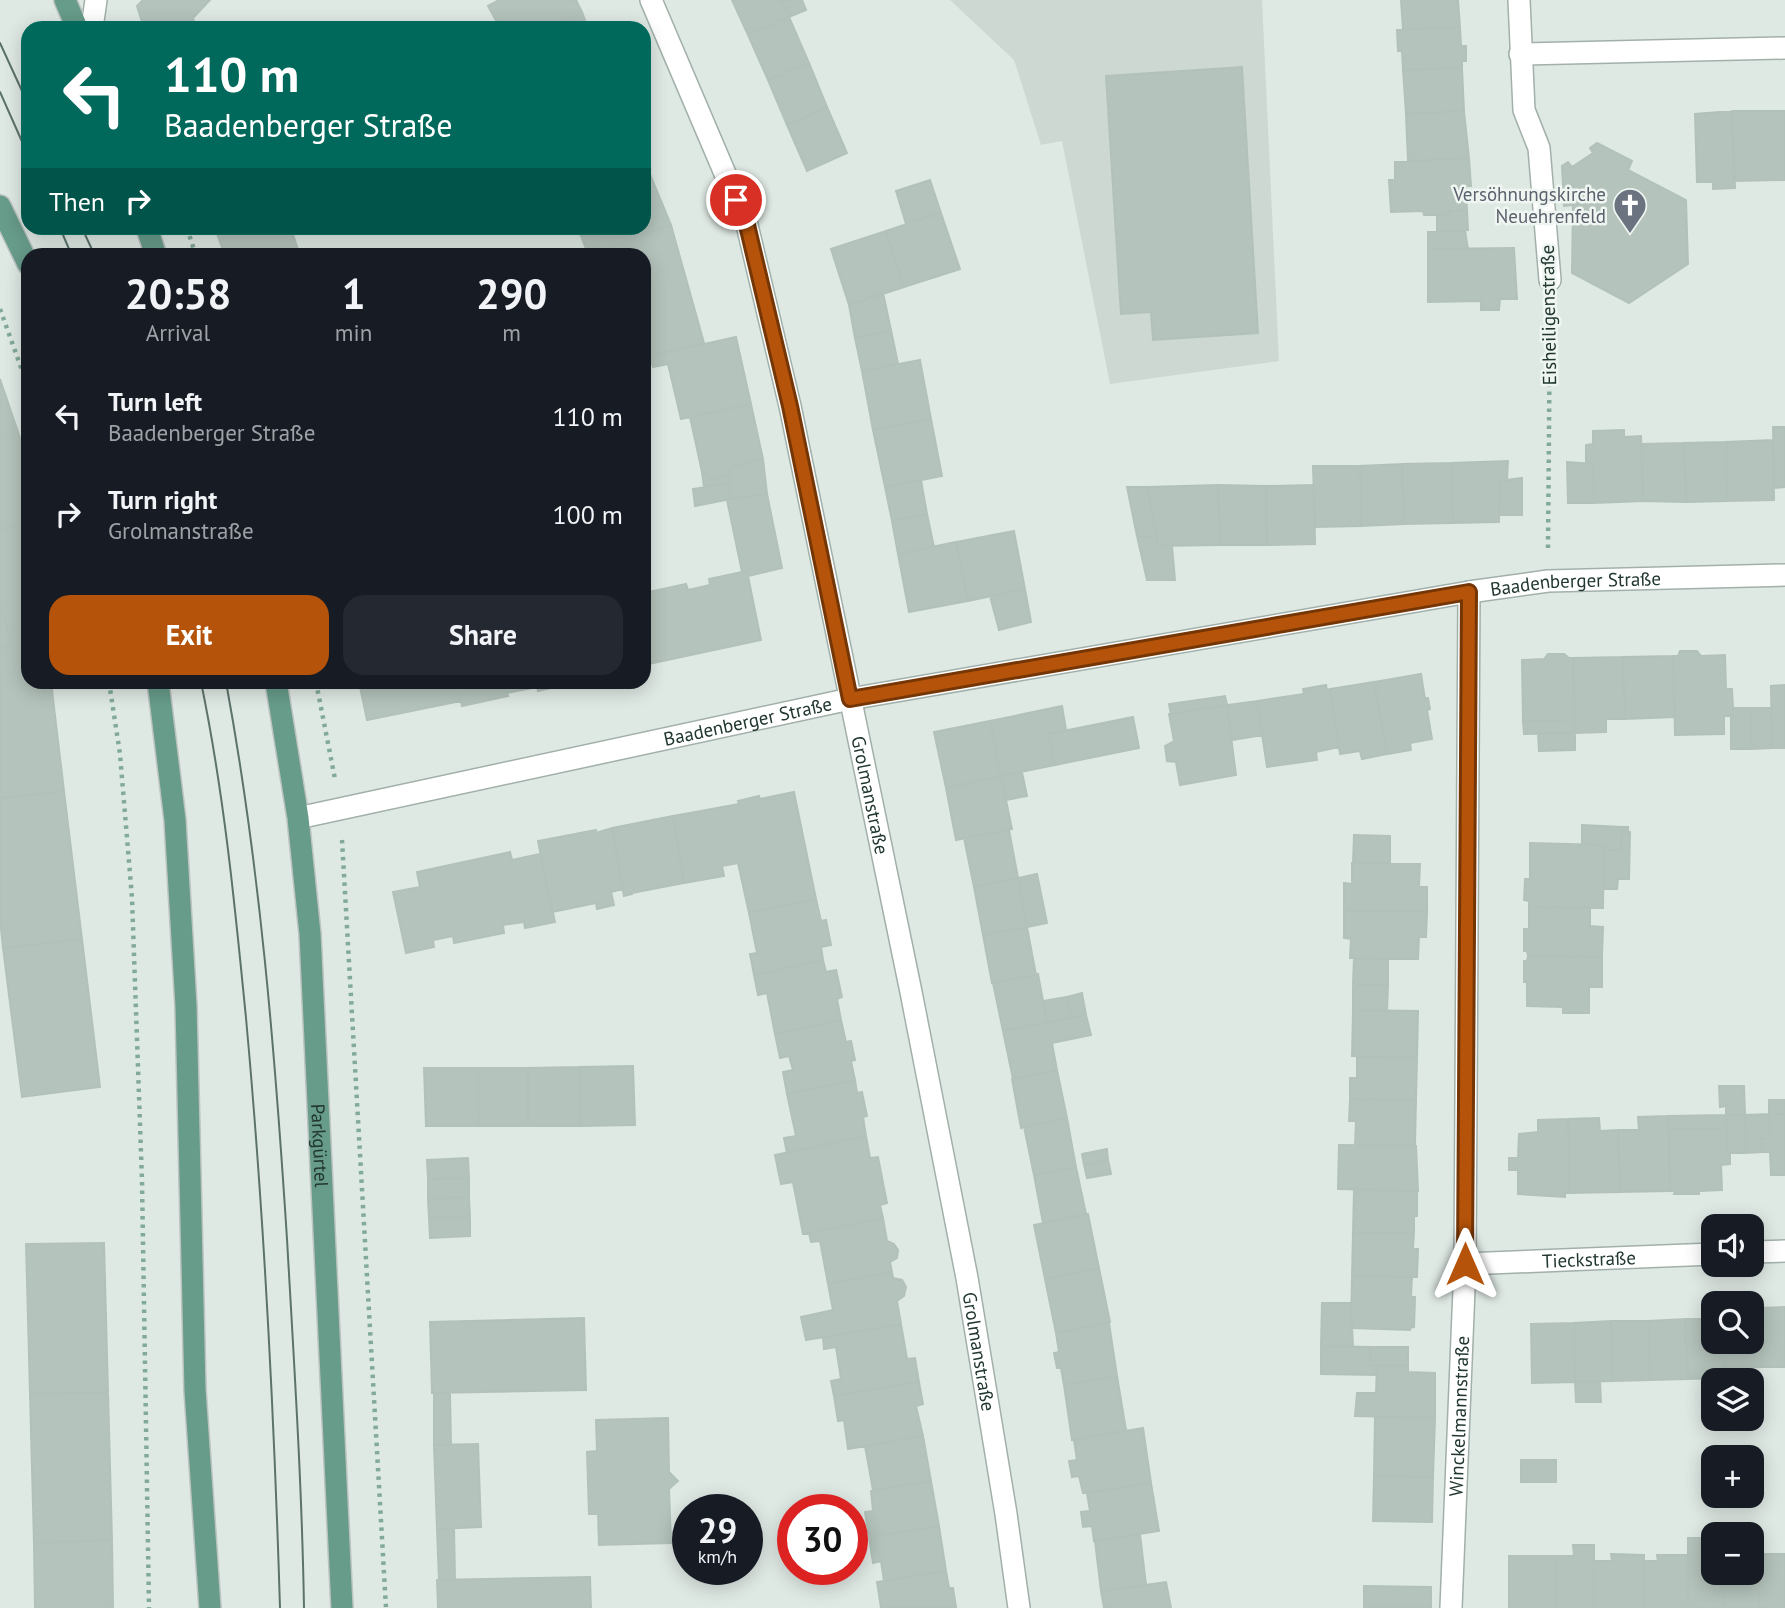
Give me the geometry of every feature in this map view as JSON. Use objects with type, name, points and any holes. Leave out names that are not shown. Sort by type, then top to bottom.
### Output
[{"type":"main road","points":[[65,0],[74,21]]},
{"type":"main road","points":[[0,206],[21,250]]},
{"type":"main road","points":[[159,689],[175,820],[185,993],[190,1097],[195,1390],[210,1608]]},
{"type":"main road","name":"Parkgürtel","points":[[277,689],[298,818],[310,934],[342,1608]]},
{"type":"street","points":[[93,21],[96,0]]},
{"type":"street","name":"Grolmanstraße","points":[[651,0],[747,225],[790,406],[967,1278],[1019,1608]]},
{"type":"street","name":"Eisheiligenstraße","points":[[1519,0],[1524,110],[1539,148],[1550,280]]},
{"type":"street","points":[[1520,54],[1785,48]]},
{"type":"street","name":"Baadenberger Straße","points":[[298,818],[850,699],[1469,592],[1548,581],[1785,575]]},
{"type":"street","name":"Winckelmannstraße","points":[[1451,1608],[1465,1264],[1469,592]]},
{"type":"street","points":[[1764,1252],[1785,1251]]},
{"type":"street","name":"Tieckstraße","points":[[1465,1264],[1701,1254]]},
{"type":"path","name":"Eisheiligenstraße","points":[[1548,581],[1550,280]]},
{"type":"path","points":[[0,309],[21,368]]},
{"type":"path","points":[[110,689],[120,754],[132,898],[142,1195],[149,1608]]},
{"type":"path","points":[[317,689],[340,808],[386,1608]]},
{"type":"shaded area","points":[[950,0],[1262,0],[1279,361],[1110,384],[1062,141],[1041,145],[1014,60]]},
{"type":"building","points":[[143,0],[210,0],[193,18],[194,21],[142,21],[137,6]]},
{"type":"building","points":[[499,0],[576,0],[582,12],[563,21],[496,21],[488,6]]},
{"type":"building","points":[[732,0],[781,0],[789,17],[748,35]]},
{"type":"building","points":[[781,0],[802,0],[806,10],[789,17]]},
{"type":"building","points":[[1401,0],[1458,0],[1460,27],[1403,29]]},
{"type":"building","points":[[582,12],[585,21],[563,21]]},
{"type":"building","points":[[789,17],[809,63],[768,80],[748,35]]},
{"type":"building","points":[[1460,27],[1461,46],[1466,46],[1466,61],[1462,61],[1462,68],[1403,70],[1402,51],[1398,51],[1397,30]]},
{"type":"building","points":[[809,63],[827,107],[787,125],[768,80]]},
{"type":"building","points":[[1242,67],[1258,333],[1153,340],[1151,312],[1121,314],[1106,76]]},
{"type":"building","points":[[1462,68],[1464,111],[1406,114],[1403,70]]},
{"type":"building","points":[[827,107],[847,153],[807,171],[787,125]]},
{"type":"building","points":[[1464,111],[1469,158],[1408,161],[1406,114]]},
{"type":"building","points":[[1732,111],[1735,188],[1713,189],[1713,182],[1697,182],[1695,114]]},
{"type":"building","points":[[1732,111],[1785,111],[1785,180],[1734,181]]},
{"type":"building","name":"Versöhnungskirche Neuehrenfeld","points":[[1597,143],[1632,161],[1628,170],[1686,200],[1688,264],[1629,303],[1572,273],[1573,205],[1564,206],[1562,166],[1568,162],[1572,167],[1593,153],[1590,148]]},
{"type":"building","points":[[1469,158],[1471,186],[1466,186],[1467,210],[1437,215],[1424,215],[1423,211],[1391,212],[1389,180],[1395,180],[1395,162]]},
{"type":"building","points":[[651,177],[671,225],[651,232]]},
{"type":"building","points":[[930,180],[941,213],[906,224],[896,191]]},
{"type":"building","points":[[1467,210],[1468,230],[1437,232],[1437,215]]},
{"type":"building","points":[[941,213],[960,269],[904,287],[886,231]]},
{"type":"building","points":[[671,225],[704,343],[651,355],[651,248],[608,247],[642,235],[651,235],[651,232]]},
{"type":"building","points":[[886,231],[904,287],[849,305],[831,249]]},
{"type":"building","points":[[1465,231],[1468,249],[1428,249],[1428,232]]},
{"type":"building","points":[[218,235],[293,235],[297,248],[222,248]]},
{"type":"building","points":[[581,235],[592,235],[597,248],[586,248]]},
{"type":"building","points":[[592,235],[643,235],[606,248],[597,248]]},
{"type":"building","points":[[1514,248],[1517,299],[1500,299],[1499,310],[1481,310],[1481,301],[1428,302],[1428,249]]},
{"type":"building","points":[[883,293],[891,330],[855,338],[849,305]]},
{"type":"building","points":[[891,330],[898,364],[862,371],[855,338]]},
{"type":"building","points":[[736,337],[751,404],[681,419],[668,364],[653,367],[651,356]]},
{"type":"building","points":[[920,360],[931,419],[873,430],[862,371]]},
{"type":"building","points":[[0,379],[18,432],[0,439]]},
{"type":"building","points":[[751,404],[763,459],[729,467],[731,475],[707,480],[705,472],[702,472],[690,417]]},
{"type":"building","points":[[931,419],[942,476],[885,487],[873,430]]},
{"type":"building","points":[[1773,427],[1785,427],[1785,487],[1774,488]]},
{"type":"building","points":[[1624,430],[1624,437],[1641,436],[1643,501],[1594,503],[1593,464],[1586,464],[1586,445],[1593,444],[1593,431]]},
{"type":"building","points":[[18,432],[21,441],[21,524],[0,530],[0,439]]},
{"type":"building","points":[[1773,440],[1774,500],[1727,501],[1726,442]]},
{"type":"building","points":[[1726,442],[1727,501],[1686,502],[1684,443]]},
{"type":"building","points":[[1684,443],[1686,502],[1643,501],[1642,444]]},
{"type":"building","points":[[763,459],[767,494],[731,499],[729,483],[704,487],[702,472],[705,472],[707,480],[731,475],[729,467]]},
{"type":"building","points":[[1508,461],[1507,481],[1500,481],[1499,522],[1453,523],[1451,463]]},
{"type":"building","points":[[1567,462],[1593,464],[1594,503],[1568,503]]},
{"type":"building","points":[[1451,463],[1453,523],[1404,524],[1402,464]]},
{"type":"building","points":[[1402,464],[1404,524],[1361,526],[1360,466]]},
{"type":"building","points":[[1313,466],[1360,466],[1361,526],[1315,527]]},
{"type":"building","points":[[1522,478],[1522,515],[1499,515],[1500,481]]},
{"type":"building","points":[[921,480],[927,514],[892,521],[885,487]]},
{"type":"building","points":[[729,483],[731,499],[695,506],[693,489]]},
{"type":"building","points":[[1218,485],[1220,545],[1158,546],[1147,487]]},
{"type":"building","points":[[1218,485],[1266,486],[1267,545],[1220,545]]},
{"type":"building","points":[[1314,485],[1315,544],[1267,545],[1266,486]]},
{"type":"building","points":[[1127,487],[1147,487],[1157,537],[1137,536]]},
{"type":"building","points":[[767,494],[782,568],[748,576],[747,571],[742,572],[727,500]]},
{"type":"building","points":[[927,514],[934,547],[898,554],[892,521]]},
{"type":"building","points":[[21,524],[21,645],[12,646],[0,602],[0,530]]},
{"type":"building","points":[[1014,531],[1025,589],[968,601],[956,542]]},
{"type":"building","points":[[1137,536],[1157,537],[1158,546],[1172,546],[1175,580],[1147,580]]},
{"type":"building","points":[[956,542],[968,601],[909,612],[898,554]]},
{"type":"building","points":[[747,571],[761,640],[651,664],[651,592],[686,584],[688,590],[710,585],[709,579]]},
{"type":"building","points":[[1025,589],[1031,622],[999,630],[990,596]]},
{"type":"building","points":[[0,602],[12,646],[0,648]]},
{"type":"building","points":[[21,645],[21,689],[52,689],[64,791],[0,798],[0,648]]},
{"type":"building","points":[[1680,651],[1697,651],[1701,656],[1725,655],[1726,689],[1732,689],[1733,716],[1724,716],[1724,734],[1675,735],[1673,656],[1678,656]]},
{"type":"building","points":[[1548,654],[1564,654],[1573,658],[1574,720],[1523,721],[1522,660],[1544,659]]},
{"type":"building","points":[[1673,656],[1675,717],[1625,719],[1623,657]]},
{"type":"building","points":[[1623,657],[1625,719],[1606,719],[1606,732],[1575,733],[1573,658]]},
{"type":"building","points":[[1421,674],[1425,699],[1428,698],[1430,709],[1427,710],[1432,739],[1410,743],[1411,750],[1387,754],[1374,682]]},
{"type":"building","points":[[1374,682],[1387,754],[1362,759],[1360,751],[1340,754],[1330,689]]},
{"type":"building","points":[[1326,685],[1327,690],[1330,689],[1339,747],[1316,752],[1317,760],[1267,767],[1257,701],[1304,694],[1303,689]]},
{"type":"building","points":[[1785,685],[1785,748],[1772,748],[1771,686]]},
{"type":"building","points":[[360,689],[458,689],[461,701],[367,720]]},
{"type":"building","points":[[458,689],[522,689],[507,693],[508,696],[462,706]]},
{"type":"building","points":[[1225,696],[1227,705],[1171,714],[1169,704]]},
{"type":"building","points":[[1257,701],[1263,735],[1232,740],[1227,705]]},
{"type":"building","points":[[1227,705],[1236,775],[1180,785],[1176,762],[1167,761],[1165,746],[1174,741],[1169,714]]},
{"type":"building","points":[[1062,706],[1066,730],[1048,734],[1055,765],[1001,776],[990,721]]},
{"type":"building","points":[[1733,708],[1751,708],[1752,749],[1731,749]]},
{"type":"building","points":[[1751,708],[1771,708],[1772,748],[1752,749]]},
{"type":"building","points":[[1133,717],[1139,748],[1055,765],[1048,734]]},
{"type":"building","points":[[1574,720],[1575,733],[1524,734],[1523,721]]},
{"type":"building","points":[[990,721],[1001,776],[946,788],[934,732]]},
{"type":"building","points":[[1538,733],[1575,733],[1575,750],[1539,751]]},
{"type":"building","points":[[1022,772],[1027,796],[1006,800],[1001,776]]},
{"type":"building","points":[[1001,776],[1012,829],[956,840],[946,788]]},
{"type":"building","points":[[64,791],[82,939],[3,948],[0,919],[0,798]]},
{"type":"building","points":[[794,792],[816,899],[749,913],[738,863],[722,866],[724,876],[684,883],[673,816],[739,804],[738,801],[759,796],[760,799]]},
{"type":"building","points":[[673,816],[684,883],[624,896],[612,828]]},
{"type":"building","points":[[1582,825],[1622,827],[1621,850],[1604,850],[1604,845],[1582,844]]},
{"type":"building","points":[[1622,827],[1628,827],[1630,832],[1629,879],[1618,879],[1617,889],[1603,889],[1604,850],[1621,850]]},
{"type":"building","points":[[612,828],[623,889],[611,892],[614,905],[597,909],[596,903],[552,912],[538,841],[596,830],[596,833]]},
{"type":"building","points":[[1009,830],[1018,878],[974,887],[964,838]]},
{"type":"building","points":[[1354,835],[1390,836],[1390,863],[1353,863]]},
{"type":"building","points":[[1530,843],[1604,845],[1603,908],[1529,907],[1529,901],[1524,900],[1525,879],[1530,879]]},
{"type":"building","points":[[510,852],[512,860],[540,854],[555,922],[525,928],[524,922],[503,925],[504,933],[454,943],[453,936],[433,940],[434,947],[406,953],[393,892],[420,887],[417,872]]},
{"type":"building","points":[[1352,863],[1420,864],[1419,887],[1427,887],[1427,912],[1344,911],[1344,883],[1352,884]]},
{"type":"building","points":[[1037,874],[1047,923],[1027,927],[1018,878]]},
{"type":"building","points":[[1018,878],[1027,927],[983,935],[974,887]]},
{"type":"building","points":[[816,899],[821,921],[826,920],[831,945],[821,947],[823,960],[754,975],[750,954],[757,953],[749,913]]},
{"type":"building","points":[[1529,907],[1590,908],[1590,926],[1603,927],[1602,957],[1528,956],[1527,951],[1524,951],[1524,929],[1529,929]]},
{"type":"building","points":[[1344,911],[1427,912],[1426,937],[1419,937],[1418,959],[1350,958],[1351,939],[1344,938]]},
{"type":"building","points":[[1027,927],[1036,975],[992,983],[983,935]]},
{"type":"building","points":[[82,939],[100,1087],[22,1097],[3,948]]},
{"type":"building","points":[[1528,956],[1602,957],[1602,987],[1589,987],[1589,1013],[1563,1013],[1563,1007],[1527,1006],[1524,961],[1527,961]]},
{"type":"building","points":[[1354,958],[1388,959],[1388,985],[1353,984]]},
{"type":"building","points":[[823,960],[826,972],[836,970],[842,997],[837,999],[841,1020],[775,1034],[767,993],[758,995],[754,975]]},
{"type":"building","points":[[1038,974],[1047,1022],[1003,1031],[993,983]]},
{"type":"building","points":[[1353,984],[1388,985],[1387,1011],[1353,1010]]},
{"type":"building","points":[[1082,993],[1086,1015],[1071,1018],[1067,997]]},
{"type":"building","points":[[1067,997],[1071,1018],[1047,1022],[1043,1001]]},
{"type":"building","points":[[1353,1010],[1418,1011],[1417,1058],[1352,1056]]},
{"type":"building","points":[[1086,1015],[1091,1035],[1052,1043],[1057,1070],[1013,1079],[1003,1031]]},
{"type":"building","points":[[841,1020],[846,1042],[851,1041],[855,1080],[787,1094],[783,1072],[793,1070],[789,1056],[780,1058],[775,1034]]},
{"type":"building","points":[[1357,1057],[1417,1058],[1416,1100],[1350,1099],[1350,1078],[1357,1078]]},
{"type":"building","points":[[633,1066],[635,1125],[581,1126],[579,1067]]},
{"type":"building","points":[[579,1067],[581,1126],[528,1126],[528,1068]]},
{"type":"building","points":[[424,1068],[478,1068],[479,1126],[426,1126]]},
{"type":"building","points":[[478,1068],[528,1068],[528,1126],[479,1126]]},
{"type":"building","points":[[1057,1070],[1067,1118],[1021,1128],[1012,1079]]},
{"type":"building","points":[[855,1080],[857,1093],[862,1092],[867,1116],[863,1117],[866,1136],[787,1153],[784,1138],[796,1136],[787,1094]]},
{"type":"building","points":[[1719,1086],[1744,1086],[1745,1115],[1726,1115],[1726,1106],[1720,1107]]},
{"type":"building","points":[[1350,1099],[1416,1100],[1415,1146],[1355,1145],[1356,1121],[1349,1121]]},
{"type":"building","points":[[1769,1100],[1785,1100],[1785,1114],[1769,1114]]},
{"type":"building","points":[[1769,1114],[1785,1114],[1785,1175],[1771,1175],[1770,1152],[1762,1152],[1761,1138],[1770,1138]]},
{"type":"building","points":[[1769,1114],[1770,1138],[1761,1138],[1762,1152],[1746,1153],[1745,1115]]},
{"type":"building","points":[[1726,1115],[1727,1128],[1669,1129],[1668,1116]]},
{"type":"building","points":[[1726,1115],[1745,1115],[1746,1153],[1727,1153]]},
{"type":"building","points":[[1668,1116],[1670,1191],[1620,1192],[1618,1130],[1639,1130],[1638,1117]]},
{"type":"building","points":[[1067,1118],[1076,1167],[1034,1175],[1024,1127]]},
{"type":"building","points":[[1599,1118],[1600,1131],[1618,1130],[1620,1192],[1569,1193],[1568,1119]]},
{"type":"building","points":[[1568,1119],[1569,1193],[1565,1193],[1565,1197],[1518,1194],[1518,1170],[1509,1170],[1509,1158],[1518,1158],[1519,1134],[1538,1132],[1538,1120]]},
{"type":"building","points":[[1727,1128],[1730,1164],[1721,1165],[1722,1190],[1699,1191],[1699,1194],[1674,1194],[1675,1191],[1670,1191],[1669,1129]]},
{"type":"building","points":[[866,1136],[870,1158],[878,1157],[887,1203],[880,1205],[883,1218],[803,1234],[793,1182],[781,1184],[775,1155]]},
{"type":"building","points":[[1339,1145],[1416,1146],[1418,1191],[1338,1189]]},
{"type":"building","points":[[1107,1149],[1108,1160],[1084,1165],[1082,1154]]},
{"type":"building","points":[[468,1158],[469,1178],[428,1179],[427,1160]]},
{"type":"building","points":[[1108,1160],[1111,1174],[1087,1178],[1084,1165]]},
{"type":"building","points":[[1076,1167],[1086,1214],[1043,1223],[1034,1175]]},
{"type":"building","points":[[469,1178],[469,1197],[428,1199],[428,1179]]},
{"type":"building","points":[[1354,1190],[1417,1191],[1414,1232],[1353,1233]]},
{"type":"building","points":[[469,1197],[470,1217],[429,1218],[428,1199]]},
{"type":"building","points":[[1088,1214],[1099,1268],[1045,1279],[1034,1225]]},
{"type":"building","points":[[470,1217],[470,1236],[430,1238],[429,1218]]},
{"type":"building","points":[[883,1218],[887,1241],[894,1244],[898,1250],[897,1258],[890,1262],[892,1272],[828,1284],[820,1241],[811,1242],[809,1233]]},
{"type":"building","points":[[1414,1232],[1413,1249],[1418,1249],[1417,1277],[1352,1276],[1353,1233]]},
{"type":"building","points":[[104,1243],[108,1392],[30,1394],[26,1244]]},
{"type":"building","points":[[1099,1268],[1110,1322],[1056,1333],[1045,1279]]},
{"type":"building","points":[[892,1272],[893,1278],[902,1280],[906,1287],[904,1296],[897,1301],[901,1324],[806,1340],[801,1317],[833,1310],[828,1284]]},
{"type":"building","points":[[1352,1276],[1412,1277],[1411,1297],[1415,1297],[1414,1327],[1410,1330],[1351,1328]]},
{"type":"building","points":[[1322,1303],[1351,1303],[1353,1347],[1321,1346]]},
{"type":"building","points":[[1785,1307],[1785,1367],[1763,1367],[1764,1308]]},
{"type":"building","points":[[584,1318],[586,1390],[432,1393],[430,1322]]},
{"type":"building","points":[[1685,1319],[1701,1319],[1701,1354],[1724,1354],[1725,1368],[1701,1368],[1701,1379],[1688,1379]]},
{"type":"building","points":[[1685,1319],[1688,1379],[1650,1380],[1648,1321]]},
{"type":"building","points":[[1611,1321],[1613,1381],[1575,1382],[1574,1323]]},
{"type":"building","points":[[1611,1321],[1648,1321],[1650,1380],[1613,1381]]},
{"type":"building","points":[[1109,1323],[1117,1376],[1064,1385],[1061,1368],[1057,1368],[1054,1353],[1059,1352],[1056,1333]]},
{"type":"building","points":[[1574,1323],[1575,1382],[1532,1383],[1531,1324]]},
{"type":"building","points":[[901,1324],[907,1359],[915,1358],[919,1382],[834,1396],[831,1381],[841,1379],[836,1347],[824,1349],[823,1338]]},
{"type":"building","points":[[1321,1346],[1371,1347],[1370,1365],[1377,1365],[1376,1375],[1321,1374]]},
{"type":"building","points":[[1371,1347],[1408,1347],[1408,1366],[1370,1365]]},
{"type":"building","points":[[1724,1354],[1763,1354],[1763,1367],[1725,1368]]},
{"type":"building","points":[[1377,1365],[1408,1366],[1408,1372],[1435,1373],[1435,1418],[1355,1416],[1357,1393],[1376,1393]]},
{"type":"building","points":[[1117,1376],[1126,1430],[1072,1440],[1064,1385]]},
{"type":"building","points":[[1600,1381],[1601,1402],[1576,1402],[1575,1382]]},
{"type":"building","points":[[919,1382],[923,1404],[916,1406],[923,1436],[848,1449],[844,1420],[838,1421],[834,1396]]},
{"type":"building","points":[[108,1392],[112,1540],[34,1543],[30,1394]]},
{"type":"building","points":[[434,1393],[450,1393],[451,1445],[434,1445]]},
{"type":"building","points":[[1375,1417],[1435,1418],[1433,1477],[1374,1476]]},
{"type":"building","points":[[668,1418],[669,1472],[678,1481],[669,1489],[671,1543],[599,1545],[598,1514],[589,1514],[587,1452],[597,1451],[596,1420]]},
{"type":"building","points":[[1143,1428],[1151,1483],[1083,1493],[1079,1476],[1072,1477],[1069,1461],[1077,1460],[1074,1440]]},
{"type":"building","points":[[923,1436],[931,1481],[873,1490],[865,1446]]},
{"type":"building","points":[[478,1444],[481,1527],[437,1529],[434,1445]]},
{"type":"building","points":[[1521,1460],[1556,1460],[1556,1482],[1521,1482]]},
{"type":"building","points":[[1374,1476],[1433,1477],[1432,1522],[1373,1521]]},
{"type":"building","points":[[931,1481],[939,1526],[869,1537],[868,1512],[873,1511],[871,1491]]},
{"type":"building","points":[[1151,1483],[1159,1531],[1094,1541],[1092,1526],[1083,1527],[1081,1512],[1090,1511],[1087,1493]]},
{"type":"building","points":[[939,1526],[946,1571],[884,1581],[881,1561],[873,1563],[869,1537]]},
{"type":"building","points":[[454,1528],[455,1580],[439,1580],[437,1529]]},
{"type":"building","points":[[1140,1534],[1146,1585],[1101,1591],[1095,1541]]},
{"type":"building","points":[[1688,1538],[1701,1538],[1701,1585],[1724,1585],[1724,1608],[1688,1608]]},
{"type":"building","points":[[112,1540],[113,1608],[35,1608],[34,1543]]},
{"type":"building","points":[[1573,1545],[1594,1545],[1594,1608],[1556,1608],[1556,1556],[1574,1556]]},
{"type":"building","points":[[1611,1554],[1644,1555],[1644,1608],[1594,1608],[1594,1561],[1612,1561]]},
{"type":"building","points":[[1764,1554],[1785,1554],[1785,1608],[1759,1608],[1759,1585],[1764,1585]]},
{"type":"building","points":[[1657,1555],[1688,1555],[1688,1608],[1644,1608],[1644,1561],[1658,1561]]},
{"type":"building","points":[[1509,1556],[1556,1556],[1556,1608],[1509,1608]]},
{"type":"building","points":[[946,1571],[949,1588],[953,1588],[956,1607],[881,1608],[877,1582]]},
{"type":"building","points":[[590,1577],[591,1608],[438,1608],[437,1580]]},
{"type":"building","points":[[1166,1582],[1171,1608],[1104,1608],[1101,1591]]},
{"type":"building","points":[[1724,1585],[1759,1585],[1759,1608],[1724,1608]]},
{"type":"building","points":[[1364,1586],[1431,1587],[1431,1606],[1364,1605]]},
{"type":"building","points":[[1364,1605],[1431,1606],[1431,1608],[1364,1608]]},
{"type":"tram line","points":[[0,43],[21,89]]},
{"type":"tram line","points":[[0,92],[21,139]]},
{"type":"tram line","points":[[63,235],[69,248]]},
{"type":"tram line","points":[[85,235],[91,248]]},
{"type":"tram line","points":[[202,689],[228,850],[252,1092],[268,1313],[280,1608]]},
{"type":"tram line","points":[[227,689],[257,890],[271,1030],[300,1470],[304,1608]]},
{"type":"place","name":"Versöhnungskirche Neuehrenfeld","points":[[1630,235]]},
{"type":"route","points":[[736,200],[747,225],[790,406],[850,699],[1469,592],[1465,1264]]}]
